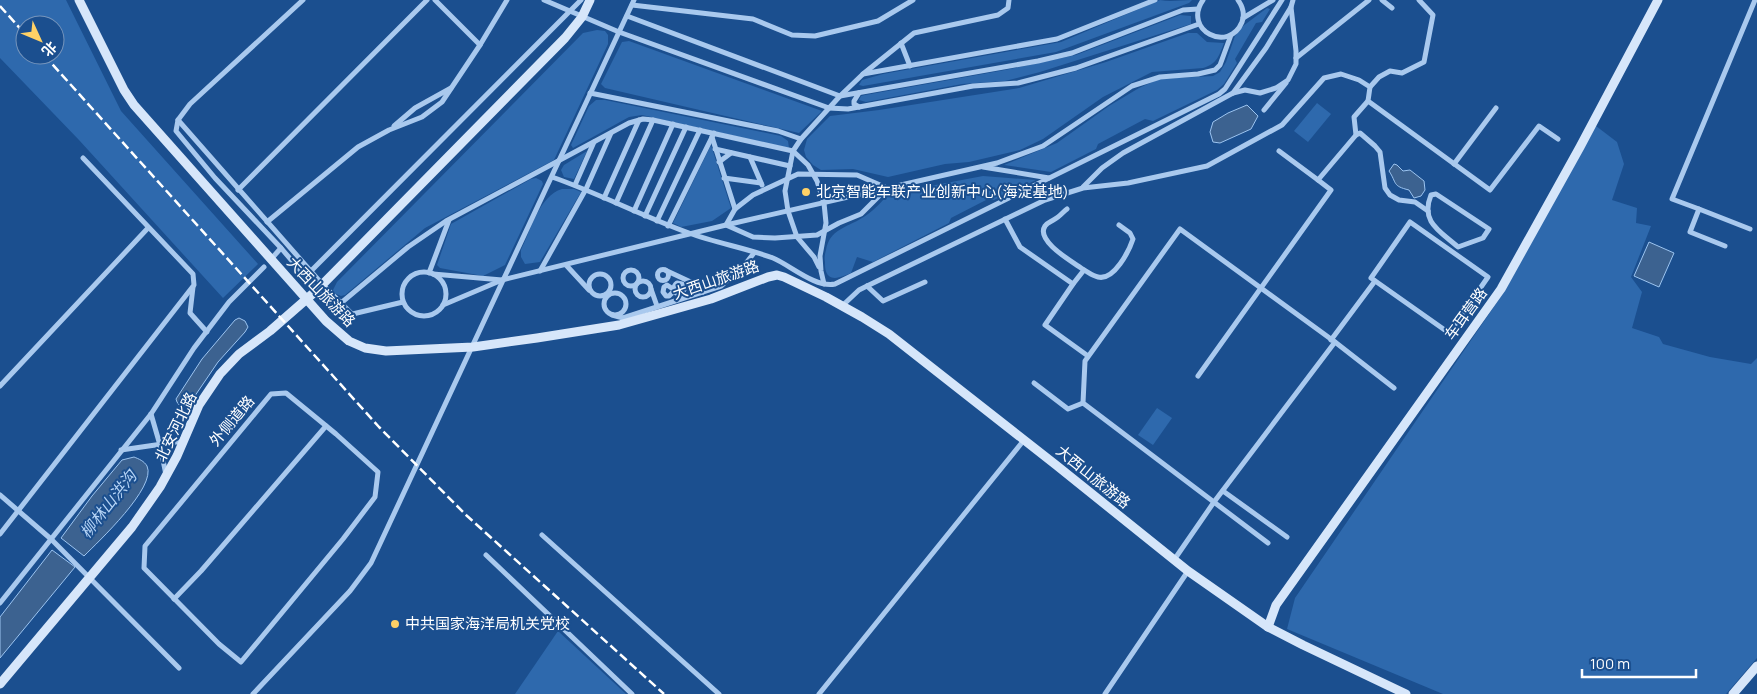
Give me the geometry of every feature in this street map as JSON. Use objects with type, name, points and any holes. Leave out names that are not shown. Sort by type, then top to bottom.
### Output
[{"type":"street","name":"大西山旅游路","points":[[79,0],[124,90],[134,105],[326,321],[349,340],[365,348],[386,351],[472,347],[537,338],[619,325],[711,299],[768,277],[784,276],[842,306],[889,334],[1174,561],[1268,627],[1406,694]]},
{"type":"street","points":[[304,0],[190,104],[178,120],[176,132],[215,178],[281,248],[319,287],[351,313]]},
{"type":"street","points":[[238,190],[427,0]]},
{"type":"street","points":[[435,0],[480,45]]},
{"type":"street","points":[[267,222],[358,147],[389,130],[422,117],[442,102],[454,86],[507,0]]},
{"type":"street","points":[[544,0],[619,32],[828,108],[848,109],[973,86],[1018,82],[1076,68],[1199,24]]},
{"type":"street","points":[[311,271],[581,0]]},
{"type":"street","name":"北安河北路","points":[[0,684],[132,527],[166,478],[199,405],[220,374],[239,354],[270,331],[319,287],[565,38],[582,17],[590,0]]},
{"type":"street","points":[[253,694],[350,591],[371,563],[633,2],[753,19],[792,35],[815,36],[878,22],[913,0]]},
{"type":"street","points":[[821,271],[814,257],[797,237],[788,211],[785,190],[793,151],[801,139],[828,108],[863,74],[914,33],[998,15],[1008,8],[1009,0]]},
{"type":"street","points":[[863,74],[1057,39],[1155,0]]},
{"type":"street","points":[[1203,0],[1198,9],[1199,24],[1210,35],[1217,37],[1231,35]]},
{"type":"street","points":[[443,305],[502,280],[726,225],[997,163],[1043,146],[1132,86],[1160,76],[1198,74],[1215,70],[1220,65],[1231,35],[1237,30],[1243,18],[1243,11],[1238,0]]},
{"type":"street","points":[[1243,18],[1273,0]]},
{"type":"street","points":[[552,177],[586,189],[657,222],[773,258],[824,284],[831,285],[1219,94],[1225,89],[1282,0]]},
{"type":"street","points":[[1233,93],[1266,48],[1291,7],[1293,0]]},
{"type":"street","points":[[1296,58],[1368,0]]},
{"type":"street","points":[[1382,0],[1392,8]]},
{"type":"street","points":[[1318,180],[1356,135],[1354,117],[1368,101],[1370,87],[1379,77],[1390,71],[1402,73],[1424,62],[1434,15],[1419,0]]},
{"type":"street","name":"车耳营路","points":[[1268,627],[1276,605],[1501,289],[1580,147],[1658,0]]},
{"type":"street","points":[[1750,229],[1672,198],[1755,0]]},
{"type":"street","points":[[1264,110],[1288,80],[1296,64],[1291,7]]},
{"type":"street","points":[[627,16],[840,96],[1072,53],[1183,10],[1198,9]]},
{"type":"street","points":[[901,43],[910,66]]},
{"type":"street","points":[[842,306],[859,290],[1045,200],[1083,188],[1128,182],[1207,166],[1282,125],[1324,78],[1341,74],[1359,80],[1370,87]]},
{"type":"street","points":[[1083,188],[1102,168],[1124,153],[1233,93],[1245,90],[1260,93],[1276,88],[1288,80]]},
{"type":"street","points":[[389,130],[415,108],[454,86]]},
{"type":"street","points":[[859,107],[854,104],[854,101],[860,92]]},
{"type":"street","points":[[590,93],[778,131],[801,139]]},
{"type":"street","points":[[1368,101],[1490,190],[1538,126],[1558,139]]},
{"type":"street","points":[[1454,164],[1496,108]]},
{"type":"street","points":[[178,120],[311,271],[319,287],[340,317],[403,302]]},
{"type":"street","points":[[341,303],[408,246],[449,219],[629,123],[639,120],[653,120],[673,124],[713,135],[793,151],[808,164],[824,203],[826,223],[820,256],[824,284]]},
{"type":"street","points":[[604,198],[639,120]]},
{"type":"street","points":[[616,203],[653,120]]},
{"type":"street","points":[[634,211],[673,124]]},
{"type":"street","points":[[645,216],[686,127]]},
{"type":"street","points":[[657,222],[700,130]]},
{"type":"street","points":[[540,271],[586,189],[611,133]]},
{"type":"street","points":[[1356,135],[1360,134],[1380,152],[1385,188],[1390,195],[1399,200],[1415,202],[1428,211],[1429,219],[1437,229],[1458,246],[1483,238],[1489,229],[1436,194],[1431,195],[1428,202],[1428,211]]},
{"type":"street","points":[[713,135],[715,149],[735,209]]},
{"type":"street","points":[[668,226],[713,135]]},
{"type":"street","points":[[575,185],[595,141]]},
{"type":"street","points":[[715,149],[790,166]]},
{"type":"street","points":[[1198,376],[1331,190],[1279,151]]},
{"type":"street","points":[[719,162],[731,153]]},
{"type":"street","points":[[750,157],[764,190]]},
{"type":"street","points":[[83,158],[192,274],[194,285],[190,313],[207,332]]},
{"type":"street","points":[[980,167],[1049,178]]},
{"type":"street","points":[[726,225],[735,209],[752,195],[798,174],[857,175],[887,188]]},
{"type":"street","points":[[724,178],[761,183]]},
{"type":"street","points":[[726,225],[753,237],[817,235],[861,214],[887,188]]},
{"type":"street","points":[[1067,209],[1056,219],[1046,224],[1044,230],[1045,238],[1052,246],[1084,270],[1097,277],[1110,275],[1128,254],[1133,239],[1119,225]]},
{"type":"street","points":[[1699,209],[1690,232],[1725,246]]},
{"type":"street","points":[[431,274],[449,219]]},
{"type":"street","points":[[1006,219],[1020,247],[1073,284]]},
{"type":"street","points":[[1410,222],[1488,277],[1449,333],[1375,281],[1371,278],[1410,222]]},
{"type":"street","points":[[0,386],[148,228]]},
{"type":"street","points":[[1083,403],[1084,360],[1180,229],[1394,388]]},
{"type":"street","points":[[273,257],[281,248]]},
{"type":"street","points":[[591,292],[589,285],[592,278],[598,274],[606,275],[611,281],[612,288],[604,300],[604,306],[607,312],[623,318],[721,286],[743,267],[754,253]]},
{"type":"street","points":[[566,265],[597,296],[618,293],[625,300],[624,310],[612,315]]},
{"type":"street","points":[[0,604],[151,414],[229,302],[264,266]]},
{"type":"street","points":[[665,270],[694,284],[703,292]]},
{"type":"street","points":[[1084,270],[1045,325],[1088,356]]},
{"type":"street","points":[[431,274],[443,284],[446,298],[443,305],[438,311],[425,316],[411,313],[403,302],[402,294],[406,281],[418,273],[431,274],[502,280]]},
{"type":"street","points":[[651,288],[647,295],[641,296],[636,292],[637,284],[644,281],[649,283],[651,288],[657,306]]},
{"type":"street","points":[[1174,561],[1214,502],[1375,281]]},
{"type":"street","points":[[867,286],[883,301],[925,282]]},
{"type":"street","points":[[673,289],[674,285],[682,284],[686,297]]},
{"type":"street","points":[[0,534],[194,285]]},
{"type":"street","points":[[1034,383],[1068,409],[1083,403]]},
{"type":"street","name":"外侧道路","points":[[286,393],[378,472],[376,497],[241,662],[219,644],[174,599],[144,568],[145,546],[271,394],[286,393]]},
{"type":"street","points":[[1083,403],[1268,543]]},
{"type":"street","points":[[151,414],[160,445],[166,478]]},
{"type":"street","points":[[174,599],[202,571],[326,426]]},
{"type":"street","points":[[819,694],[1024,440]]},
{"type":"street","points":[[121,450],[184,441]]},
{"type":"street","points":[[1223,491],[1287,537]]},
{"type":"street","points":[[0,495],[51,539],[179,668]]},
{"type":"street","points":[[542,536],[719,694]]},
{"type":"street","points":[[486,555],[632,694]]},
{"type":"street","points":[[1104,694],[1188,571]]},
{"type":"street","points":[[1733,694],[1757,666]]},
{"type":"shaded area","points":[[0,0],[66,0],[121,111],[258,264],[223,298],[79,140],[0,58]]},
{"type":"shaded area","points":[[1160,0],[1192,0],[1189,3],[1056,52],[863,86],[859,85],[862,80],[883,74],[1061,42]]},
{"type":"shaded area","points":[[1267,8],[1270,9],[1262,22],[1256,23],[1235,59],[1237,63],[1224,84],[1217,90],[1153,121],[1145,119],[1098,144],[1096,149],[1051,172],[1004,165],[1057,143],[1109,106],[1139,88],[1159,79],[1213,76],[1220,72],[1226,62],[1235,36],[1243,26]]},
{"type":"shaded area","points":[[1180,15],[1191,16],[1191,24],[1040,72],[1005,81],[962,84],[866,102],[859,100],[861,96],[865,95],[1005,70],[1076,55]]},
{"type":"shaded area","points":[[597,30],[605,31],[608,35],[608,44],[554,160],[425,228],[345,295],[341,296],[334,293],[333,290],[337,282],[583,33]]},
{"type":"shaded area","points":[[1188,33],[1197,33],[1207,42],[1224,43],[1219,56],[1214,62],[1203,68],[1152,72],[1103,97],[1043,139],[1020,150],[969,162],[945,164],[888,177],[853,169],[821,170],[806,157],[804,150],[807,139],[830,116],[1019,88],[1106,62]]},
{"type":"shaded area","points":[[629,41],[822,111],[799,133],[605,88],[601,84],[622,42]]},
{"type":"shaded area","points":[[596,100],[605,100],[781,136],[788,141],[789,148],[642,115],[629,117],[573,148],[571,145],[589,106]]},
{"type":"shaded area","points":[[1317,103],[1331,114],[1308,142],[1294,131]]},
{"type":"shaded area","points":[[1596,126],[1617,142],[1624,164],[1612,200],[1637,208],[1636,223],[1651,226],[1631,277],[1642,292],[1632,328],[1659,337],[1663,344],[1710,357],[1751,364],[1757,358],[1757,658],[1726,694],[1443,694],[1287,629],[1295,598],[1504,292]]},
{"type":"shaded area","points":[[711,145],[731,208],[712,221],[681,227],[673,223]]},
{"type":"shaded area","points":[[587,151],[574,179],[564,177],[561,170],[564,165]]},
{"type":"shaded area","points":[[983,176],[1036,180],[994,200],[986,200],[951,218],[949,223],[873,262],[857,257],[851,273],[837,278],[828,275],[825,257],[831,238],[835,233],[869,213],[888,194]]},
{"type":"shaded area","points":[[536,178],[542,181],[543,184],[505,265],[483,276],[440,268],[437,265],[451,224],[531,179]]},
{"type":"shaded area","points":[[562,189],[574,189],[581,192],[540,262],[525,264],[521,257],[521,250],[537,215],[547,199]]},
{"type":"shaded area","points":[[1157,408],[1172,418],[1153,445],[1138,435]]},
{"type":"shaded area","points":[[558,631],[626,694],[515,694]]},
{"type":"water","points":[[1247,105],[1258,116],[1251,129],[1220,143],[1213,142],[1210,132],[1213,122]]},
{"type":"water","points":[[1394,164],[1403,171],[1410,170],[1424,181],[1425,190],[1421,196],[1414,198],[1409,190],[1396,184],[1389,171]]},
{"type":"water","points":[[1649,242],[1674,253],[1659,287],[1634,276]]},
{"type":"water","points":[[239,318],[245,321],[248,327],[245,332],[218,362],[188,406],[180,406],[176,399],[202,359],[235,320]]},
{"type":"water","name":"柳林山洪沟","points":[[134,457],[143,461],[147,466],[148,475],[143,487],[125,514],[84,556],[61,538],[122,460]]},
{"type":"water","points":[[52,550],[75,567],[0,658],[0,617]]},
{"type":"railway","points":[[0,6],[15,23]]},
{"type":"railway","points":[[53,65],[379,427],[466,515],[664,694]]},
{"type":"place","name":"北京智能车联产业创新中心(海淀基地)","points":[[806,192]]},
{"type":"place","name":"中共国家海洋局机关党校","points":[[395,624]]}]
